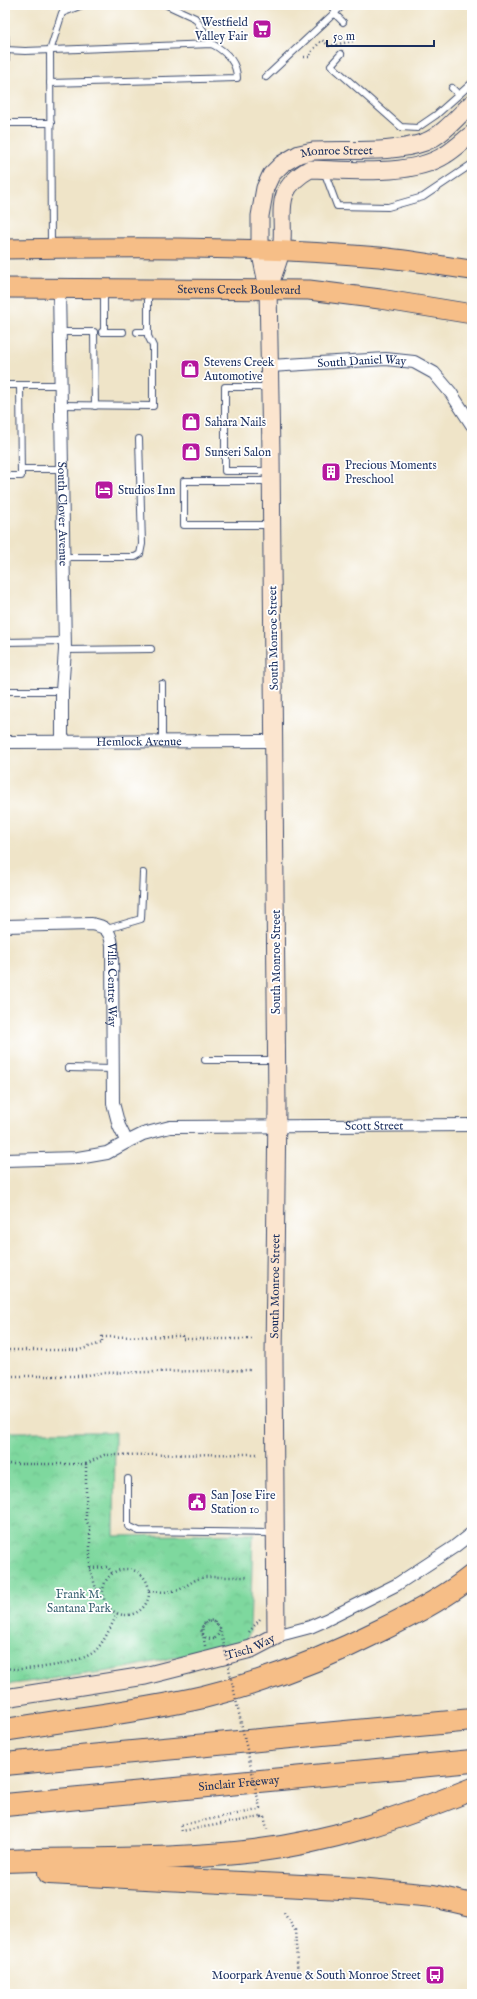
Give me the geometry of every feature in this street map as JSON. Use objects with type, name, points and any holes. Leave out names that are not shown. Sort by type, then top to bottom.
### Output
[{"type":"highway","points":[[5,1730],[202,1697],[277,1676],[359,1642],[398,1622],[432,1603],[472,1576]]},
{"type":"highway","points":[[5,1764],[472,1720]]},
{"type":"highway","name":"Sinclair Freeway","points":[[5,1805],[472,1761]]},
{"type":"highway","points":[[5,1861],[171,1857],[255,1851],[344,1834],[393,1819],[472,1789]]},
{"type":"highway","points":[[5,1866],[32,1872],[379,1891],[433,1896],[472,1904]]},
{"type":"main road","name":"Monroe Street","points":[[260,250],[260,216],[265,188],[271,174],[282,164],[299,154],[313,151],[397,148],[425,142],[451,123],[465,99]]},
{"type":"main road","name":"Monroe Street","points":[[281,251],[283,197],[289,185],[298,176],[310,169],[399,170],[422,165],[444,155],[472,134]]},
{"type":"main road","points":[[5,248],[260,250],[381,257],[472,270]]},
{"type":"main road","name":"South Monroe Street","points":[[260,250],[268,288],[272,525],[277,1125],[274,1356],[276,1454],[276,1636]]},
{"type":"main road","name":"South Monroe Street","points":[[268,288],[281,251]]},
{"type":"main road","name":"Stevens Creek Boulevard","points":[[5,288],[268,288],[309,290],[472,314]]},
{"type":"main road","name":"Tisch Way","points":[[5,1698],[145,1676],[251,1649],[276,1636]]},
{"type":"street","name":"South Clover Avenue","points":[[60,288],[64,645],[62,741]]},
{"type":"street","name":"South Daniel Way","points":[[270,366],[386,360],[414,362],[434,373],[451,393],[472,425]]},
{"type":"street","name":"Hemlock Avenue","points":[[5,742],[274,741]]},
{"type":"street","name":"Villa Centre Way","points":[[5,926],[91,924],[102,926],[107,929],[110,934],[112,945],[113,1103],[119,1126],[127,1142]]},
{"type":"street","name":"Scott Street","points":[[277,1125],[472,1125]]},
{"type":"street","points":[[5,1160],[78,1158],[107,1153],[143,1134],[170,1127],[277,1125]]},
{"type":"street","name":"Tisch Way","points":[[276,1636],[310,1627],[396,1585],[454,1547],[472,1533]]},
{"type":"lane","points":[[51,248],[50,51],[55,31],[62,13],[82,5]]},
{"type":"lane","points":[[50,83],[237,78],[237,67],[228,55],[212,44],[195,18],[167,5]]},
{"type":"lane","points":[[266,77],[343,5]]},
{"type":"lane","points":[[334,13],[344,22]]},
{"type":"lane","points":[[5,33],[5,79]]},
{"type":"lane","points":[[6,50],[50,51],[212,44]]},
{"type":"lane","points":[[341,54],[331,65],[401,127],[417,128],[436,115],[465,99],[472,83]]},
{"type":"lane","points":[[452,88],[465,99]]},
{"type":"lane","points":[[431,109],[436,115]]},
{"type":"lane","points":[[5,123],[50,123]]},
{"type":"lane","points":[[324,170],[337,206],[388,207],[423,197],[472,164]]},
{"type":"lane","points":[[104,287],[104,332]]},
{"type":"lane","points":[[61,405],[153,406],[153,346],[148,332],[148,288]]},
{"type":"lane","points":[[60,332],[123,332]]},
{"type":"lane","points":[[94,332],[95,406]]},
{"type":"lane","points":[[137,332],[148,332]]},
{"type":"lane","points":[[5,385],[60,385]]},
{"type":"lane","points":[[5,476],[21,476],[20,385]]},
{"type":"lane","points":[[270,387],[225,387],[225,471],[271,476]]},
{"type":"lane","points":[[63,557],[135,558],[140,554],[142,544],[139,439]]},
{"type":"lane","points":[[21,469],[62,469]]},
{"type":"lane","points":[[271,476],[184,481],[184,525],[272,525]]},
{"type":"lane","points":[[5,642],[151,649]]},
{"type":"lane","points":[[162,684],[162,742]]},
{"type":"lane","points":[[5,691],[62,691]]},
{"type":"lane","points":[[107,929],[141,919],[143,873]]},
{"type":"lane","points":[[206,1060],[276,1060]]},
{"type":"lane","points":[[69,1068],[112,1069]]},
{"type":"lane","points":[[128,1479],[128,1526],[133,1529],[153,1532],[275,1533]]},
{"type":"path","points":[[304,57],[310,57],[311,52],[322,40],[330,46]]},
{"type":"path","points":[[5,1350],[79,1350],[102,1343],[102,1337],[182,1336],[182,1339],[253,1339]]},
{"type":"path","points":[[5,1376],[81,1376],[101,1372],[252,1370]]},
{"type":"path","points":[[5,1464],[86,1464],[104,1455],[276,1454]]},
{"type":"path","points":[[86,1464],[86,1520],[90,1528],[90,1568],[96,1589],[102,1589]]},
{"type":"path","points":[[90,1568],[108,1567],[112,1573]]},
{"type":"path","points":[[124,1569],[131,1569],[144,1577],[149,1591],[148,1599],[139,1611],[125,1615],[118,1614],[111,1610],[106,1604],[102,1589],[105,1581],[112,1573],[124,1569]]},
{"type":"path","points":[[149,1591],[164,1592],[178,1590],[197,1579],[205,1577],[248,1577]]},
{"type":"path","points":[[5,1668],[22,1670],[79,1660],[88,1656],[102,1642],[118,1614]]},
{"type":"path","points":[[204,1640],[202,1633],[202,1627],[205,1622],[210,1620],[215,1621],[219,1625],[220,1630],[218,1636],[214,1639],[208,1639],[204,1636],[201,1631],[202,1625],[206,1621],[212,1620],[217,1623],[220,1628],[260,1808],[258,1810],[180,1825],[182,1831],[264,1816],[266,1829]]},
{"type":"path","points":[[284,1913],[295,1930],[298,1976]]},
{"type":"green space","name":"Frank M. Santana Park","points":[[5,1432],[115,1432],[114,1536],[253,1534],[250,1632],[245,1642],[116,1670],[5,1685]]},
{"type":"place","name":"Westfield Valley Fair","points":[[262,29]]},
{"type":"place","name":"Stevens Creek Automotive","points":[[190,369]]},
{"type":"place","name":"Sahara Nails","points":[[191,422]]},
{"type":"place","name":"Sunseri Salon","points":[[191,452]]},
{"type":"place","name":"Precious Moments Preschool","points":[[331,472]]},
{"type":"place","name":"Studios Inn","points":[[104,490]]},
{"type":"place","name":"San Jose Fire Station 10","points":[[197,1502]]},
{"type":"place","name":"Moorpark Avenue & South Monroe Street","points":[[435,1975]]}]
